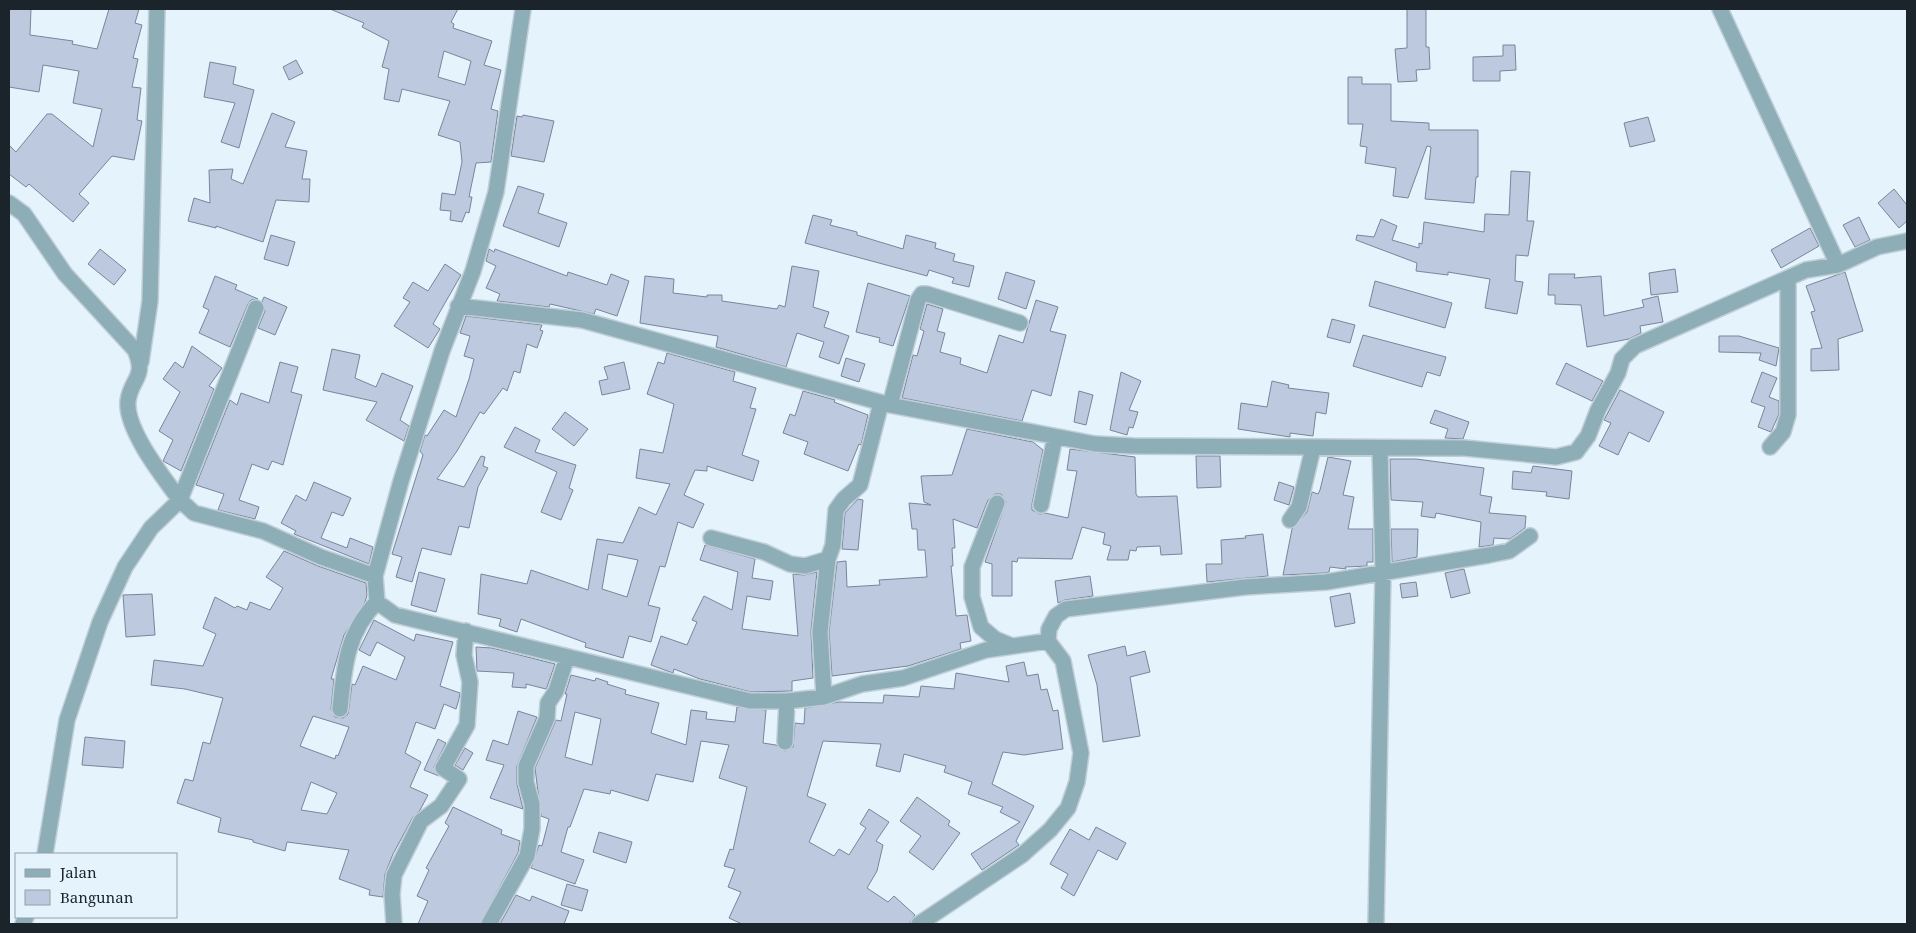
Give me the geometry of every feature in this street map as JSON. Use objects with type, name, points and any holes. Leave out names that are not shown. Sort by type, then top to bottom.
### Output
[{"type":"street","points":[[157,9],[150,301],[138,378],[128,400],[133,427],[161,474],[180,500],[194,513],[263,531],[321,557],[375,576]]},
{"type":"street","points":[[340,709],[344,662],[366,614],[377,602],[375,576],[403,472],[458,306],[473,270],[496,192],[523,9]]},
{"type":"street","points":[[1720,9],[1838,265]]},
{"type":"street","points":[[9,203],[24,214],[65,274],[136,350],[141,362]]},
{"type":"street","points":[[458,306],[582,320],[886,404],[1095,444],[1313,448],[1464,448],[1556,457],[1576,452],[1588,436],[1601,403],[1618,373],[1622,359],[1635,346],[1806,270],[1838,265],[1877,247],[1907,241]]},
{"type":"street","points":[[1770,447],[1783,432],[1788,415],[1788,278]]},
{"type":"street","points":[[824,697],[820,632],[828,559],[832,545],[836,510],[844,499],[860,485],[918,300],[922,294],[927,294],[1020,323]]},
{"type":"street","points":[[45,853],[67,720],[100,622],[124,567],[151,528],[180,500],[256,308]]},
{"type":"street","points":[[1041,506],[1055,437]]},
{"type":"street","points":[[1290,520],[1299,507],[1313,448]]},
{"type":"street","points":[[1376,924],[1382,572],[1380,448]]},
{"type":"street","points":[[997,503],[972,567],[972,597],[981,627],[995,639],[1012,646]]},
{"type":"street","points":[[919,924],[1022,855],[1050,830],[1068,808],[1077,782],[1081,753],[1063,661],[1048,641],[1049,629],[1056,616],[1066,609],[1245,587],[1326,582],[1508,551],[1530,536]]},
{"type":"street","points":[[711,538],[764,552],[790,564],[805,566],[828,559]]},
{"type":"street","points":[[377,602],[395,615],[750,701],[787,701],[824,697],[862,684],[903,678],[986,650],[1048,641]]},
{"type":"street","points":[[394,924],[392,894],[394,875],[421,821],[441,806],[459,779],[443,768],[467,725],[470,682],[464,655],[466,631]]},
{"type":"street","points":[[489,924],[527,856],[532,828],[532,804],[526,782],[526,766],[547,718],[548,702],[556,691],[567,657]]},
{"type":"street","points":[[785,742],[787,701]]},
{"type":"building","points":[[9,9],[31,9],[30,35],[73,41],[72,44],[97,49],[109,9],[139,9],[135,23],[142,25],[133,58],[138,59],[132,87],[141,88],[137,120],[142,121],[134,160],[112,156],[79,194],[89,203],[73,222],[29,184],[26,187],[9,174],[9,145],[16,152],[47,114],[52,114],[93,147],[102,109],[73,103],[79,71],[43,65],[39,92],[9,87]]},
{"type":"building","points":[[330,9],[458,9],[451,22],[454,24],[453,28],[492,41],[484,65],[501,70],[491,109],[498,111],[491,162],[476,163],[469,197],[472,197],[469,213],[466,212],[462,222],[450,220],[451,211],[440,210],[442,193],[455,195],[462,162],[460,142],[438,135],[450,101],[402,89],[399,102],[384,99],[389,69],[382,67],[389,41],[362,27],[364,23]],"holes":[[[444,51],[471,61],[465,85],[438,77]]]},
{"type":"building","points":[[1407,9],[1426,9],[1426,47],[1429,47],[1430,69],[1416,70],[1417,81],[1398,82],[1395,49],[1407,48]]},
{"type":"building","points":[[1503,45],[1515,45],[1516,70],[1500,71],[1500,81],[1473,81],[1473,57],[1503,56]]},
{"type":"building","points":[[296,60],[303,73],[289,80],[283,67]]},
{"type":"building","points":[[210,62],[236,67],[233,84],[254,90],[239,148],[221,142],[235,103],[204,97]]},
{"type":"building","points":[[1348,77],[1362,77],[1362,84],[1391,84],[1391,121],[1429,123],[1429,130],[1478,130],[1478,177],[1476,177],[1474,203],[1425,199],[1431,147],[1427,146],[1408,198],[1393,196],[1396,168],[1365,163],[1367,147],[1360,146],[1363,124],[1348,124]]},
{"type":"building","points":[[272,113],[295,122],[285,147],[307,151],[302,179],[310,179],[309,202],[276,200],[263,242],[216,226],[216,228],[188,221],[194,198],[210,203],[209,170],[233,169],[231,179],[243,184]]},
{"type":"building","points":[[523,115],[554,121],[544,162],[511,156],[517,116],[522,117]]},
{"type":"building","points":[[1648,117],[1655,141],[1630,147],[1624,123]]},
{"type":"building","points":[[1511,171],[1530,172],[1527,221],[1534,221],[1528,256],[1516,255],[1515,281],[1523,282],[1517,314],[1485,308],[1490,279],[1448,272],[1448,275],[1416,271],[1417,263],[1356,240],[1357,235],[1374,237],[1381,219],[1397,226],[1392,240],[1419,248],[1419,243],[1422,244],[1424,222],[1484,232],[1485,214],[1509,215]]},
{"type":"building","points":[[518,186],[544,194],[538,213],[567,223],[559,247],[503,226]]},
{"type":"building","points":[[1894,189],[1907,205],[1907,221],[1899,228],[1878,203]]},
{"type":"building","points":[[813,215],[832,220],[830,225],[857,232],[857,235],[903,249],[906,235],[936,243],[935,248],[955,254],[953,261],[974,266],[969,287],[952,283],[954,278],[929,270],[927,276],[805,243]]},
{"type":"building","points":[[1859,217],[1870,240],[1855,247],[1843,225]]},
{"type":"building","points":[[1810,228],[1819,246],[1781,268],[1771,250]]},
{"type":"building","points":[[271,235],[295,242],[288,266],[264,259]]},
{"type":"building","points":[[100,249],[126,270],[114,285],[88,264]]},
{"type":"building","points":[[489,249],[494,252],[495,249],[567,276],[568,272],[607,285],[611,274],[629,281],[617,316],[596,309],[594,314],[550,304],[549,307],[497,301],[500,294],[486,288],[496,266],[486,261]]},
{"type":"building","points":[[445,264],[461,275],[433,324],[440,329],[428,348],[394,326],[410,302],[403,298],[413,282],[428,291]]},
{"type":"building","points":[[792,266],[819,271],[813,307],[829,312],[824,327],[849,336],[839,364],[819,357],[824,342],[797,333],[786,367],[716,347],[718,336],[640,323],[645,276],[674,279],[673,293],[707,297],[707,295],[722,295],[722,301],[777,309],[779,305],[785,307]]},
{"type":"building","points":[[1675,269],[1678,292],[1651,295],[1649,273]]},
{"type":"building","points":[[1006,272],[1035,281],[1026,309],[998,299]]},
{"type":"building","points":[[1845,272],[1863,331],[1838,339],[1839,370],[1811,371],[1811,349],[1822,348],[1811,312],[1815,311],[1806,286]]},
{"type":"building","points":[[1549,274],[1575,274],[1574,278],[1601,276],[1604,316],[1644,307],[1642,300],[1658,296],[1663,322],[1640,326],[1641,333],[1629,339],[1587,347],[1581,305],[1555,304],[1555,295],[1548,295]]},
{"type":"building","points":[[215,276],[237,285],[235,289],[258,299],[251,300],[248,304],[230,347],[199,333],[209,310],[203,307]]},
{"type":"building","points":[[1375,281],[1452,303],[1445,328],[1369,306]]},
{"type":"building","points":[[868,283],[910,296],[893,346],[879,342],[880,338],[856,332]]},
{"type":"building","points":[[264,297],[287,307],[275,335],[258,328],[265,311],[262,301]]},
{"type":"building","points":[[1036,300],[1058,307],[1050,331],[1066,335],[1051,396],[1032,390],[1022,421],[902,398],[913,355],[917,356],[924,331],[920,329],[927,304],[943,309],[937,331],[945,333],[940,352],[961,358],[960,364],[987,373],[999,335],[1023,343]]},
{"type":"building","points":[[466,316],[542,325],[540,330],[543,331],[537,348],[527,344],[520,373],[514,371],[507,391],[503,388],[484,414],[480,412],[457,451],[437,479],[464,487],[481,456],[485,457],[483,466],[488,468],[478,487],[469,528],[459,526],[451,555],[422,548],[412,582],[396,577],[402,557],[392,554],[423,455],[420,451],[425,435],[427,436],[444,410],[456,417],[469,379],[474,359],[464,356],[470,336],[460,333]]},
{"type":"building","points":[[1332,319],[1355,325],[1350,343],[1327,337]]},
{"type":"building","points":[[1363,335],[1446,357],[1440,376],[1427,372],[1422,387],[1353,366]]},
{"type":"building","points":[[1719,336],[1739,336],[1779,348],[1776,366],[1759,360],[1761,353],[1719,352]]},
{"type":"building","points":[[192,346],[222,368],[209,386],[214,389],[181,471],[163,461],[173,440],[159,431],[180,392],[163,379],[175,362],[183,368]]},
{"type":"building","points":[[332,349],[360,355],[355,378],[376,387],[382,373],[413,386],[400,420],[409,426],[404,441],[366,420],[377,402],[323,390]]},
{"type":"building","points":[[667,353],[735,372],[733,381],[756,388],[750,408],[756,409],[742,455],[759,461],[753,481],[707,466],[707,471],[695,470],[684,495],[704,504],[693,528],[678,522],[665,567],[660,566],[648,605],[660,608],[651,642],[629,636],[623,658],[585,647],[586,643],[521,619],[517,632],[499,626],[501,619],[478,614],[481,574],[527,584],[531,570],[588,590],[597,539],[623,543],[639,507],[656,515],[670,484],[636,478],[640,449],[663,453],[674,404],[647,394],[658,362],[664,364]],"holes":[[[608,554],[638,560],[627,597],[602,589]]]},
{"type":"building","points":[[846,358],[865,364],[859,382],[841,376]]},
{"type":"building","points":[[280,362],[298,367],[291,392],[302,395],[283,465],[272,461],[268,470],[252,464],[239,500],[259,507],[255,519],[218,510],[224,494],[196,485],[230,400],[237,405],[241,393],[269,403]]},
{"type":"building","points":[[624,362],[630,389],[602,395],[599,381],[608,379],[604,367]]},
{"type":"building","points":[[1566,363],[1603,381],[1592,401],[1556,384]]},
{"type":"building","points":[[1121,372],[1141,381],[1129,410],[1138,412],[1133,428],[1129,427],[1127,435],[1110,430]]},
{"type":"building","points":[[1762,372],[1777,378],[1769,397],[1779,401],[1779,414],[1771,432],[1758,427],[1765,407],[1751,402]]},
{"type":"building","points":[[1272,381],[1289,385],[1288,388],[1329,393],[1326,414],[1316,412],[1313,436],[1290,433],[1290,437],[1238,429],[1241,403],[1267,407]]},
{"type":"building","points":[[1620,390],[1664,412],[1649,442],[1629,432],[1618,455],[1599,446],[1611,423],[1604,420]]},
{"type":"building","points":[[803,391],[835,400],[834,402],[868,415],[861,445],[859,444],[848,471],[804,454],[808,442],[783,433],[790,414],[795,416]]},
{"type":"building","points":[[1079,391],[1093,395],[1086,425],[1074,422]]},
{"type":"building","points":[[1435,410],[1469,422],[1463,439],[1445,438],[1448,429],[1430,423]]},
{"type":"building","points":[[565,412],[588,429],[574,446],[552,429]]},
{"type":"building","points":[[515,427],[540,440],[535,452],[576,465],[569,488],[573,490],[561,520],[541,512],[557,472],[504,447]]},
{"type":"building","points":[[967,429],[1033,442],[1043,450],[1032,504],[1032,510],[1040,514],[1045,513],[1068,518],[1077,471],[1067,470],[1070,449],[1135,457],[1136,494],[1138,497],[1177,496],[1182,554],[1161,555],[1160,546],[1137,547],[1136,551],[1130,550],[1128,560],[1107,560],[1111,546],[1103,544],[1105,533],[1082,527],[1072,559],[1018,558],[1017,562],[1012,561],[1012,596],[992,596],[992,564],[985,562],[1006,502],[1001,494],[995,494],[988,500],[977,528],[953,519],[955,548],[952,548],[953,566],[951,566],[956,616],[967,615],[971,641],[960,643],[961,649],[908,666],[832,676],[829,632],[837,562],[846,561],[847,587],[880,585],[879,580],[927,577],[925,550],[918,550],[917,529],[912,529],[909,503],[931,505],[924,502],[921,476],[952,475]]},
{"type":"building","points":[[1196,456],[1220,456],[1221,487],[1197,488]]},
{"type":"building","points":[[1328,457],[1351,461],[1343,495],[1354,497],[1348,529],[1373,529],[1373,562],[1367,562],[1367,566],[1345,567],[1346,569],[1330,567],[1329,572],[1325,573],[1283,575],[1292,529],[1307,512],[1312,492],[1318,494],[1320,490]]},
{"type":"building","points":[[1390,459],[1416,459],[1484,468],[1480,495],[1492,497],[1489,513],[1526,516],[1525,528],[1510,539],[1494,538],[1493,545],[1479,547],[1481,522],[1436,513],[1435,518],[1421,516],[1423,502],[1391,500]]},
{"type":"building","points":[[1533,466],[1572,471],[1569,499],[1546,496],[1547,492],[1512,489],[1513,471],[1531,473]]},
{"type":"building","points":[[314,482],[351,498],[343,516],[332,512],[321,538],[347,548],[350,538],[373,547],[369,564],[294,534],[296,531],[281,523],[296,495],[306,501]]},
{"type":"building","points":[[1279,482],[1294,487],[1289,505],[1274,500]]},
{"type":"building","points":[[858,499],[863,500],[858,550],[842,549],[845,513]]},
{"type":"building","points":[[1391,529],[1418,529],[1417,557],[1392,562]]},
{"type":"building","points":[[1263,534],[1268,576],[1207,582],[1206,564],[1222,564],[1221,540],[1246,538],[1245,536]]},
{"type":"building","points":[[705,545],[755,559],[752,578],[773,581],[770,600],[747,596],[742,629],[798,636],[793,574],[804,575],[817,572],[811,631],[813,678],[792,681],[792,691],[751,692],[700,679],[674,669],[673,673],[651,665],[661,636],[687,645],[697,622],[692,620],[704,596],[732,610],[738,572],[700,560]]},
{"type":"building","points":[[284,551],[318,566],[366,583],[367,595],[365,602],[344,635],[331,679],[334,679],[331,709],[335,717],[343,718],[348,714],[352,684],[355,685],[363,666],[396,680],[405,657],[377,642],[370,656],[359,650],[374,620],[414,641],[416,634],[453,642],[440,686],[460,693],[459,699],[456,709],[444,704],[435,729],[416,722],[405,753],[421,762],[410,787],[428,795],[420,810],[413,817],[393,854],[385,874],[383,897],[369,895],[370,890],[339,879],[349,850],[287,842],[285,851],[253,842],[253,840],[218,832],[221,818],[177,803],[185,779],[193,781],[203,742],[210,744],[223,698],[185,689],[151,685],[154,660],[203,666],[216,634],[203,628],[215,597],[235,608],[237,606],[247,610],[250,602],[270,610],[283,588],[266,577]],"holes":[[[313,716],[349,727],[338,756],[336,755],[335,759],[300,746]],[[311,782],[337,793],[327,814],[301,810]]]},
{"type":"building","points":[[1464,569],[1470,593],[1451,598],[1445,573]]},
{"type":"building","points":[[419,572],[445,579],[436,612],[411,605]]},
{"type":"building","points":[[1090,576],[1093,596],[1065,600],[1058,603],[1055,581]]},
{"type":"building","points":[[1416,582],[1418,596],[1402,598],[1400,584]]},
{"type":"building","points":[[1350,593],[1355,623],[1335,627],[1330,597]]},
{"type":"building","points":[[152,594],[155,635],[126,637],[123,595]]},
{"type":"building","points":[[1125,646],[1127,656],[1145,651],[1150,672],[1130,677],[1140,736],[1103,742],[1097,685],[1088,655]]},
{"type":"building","points":[[476,647],[492,648],[555,664],[546,689],[526,684],[526,688],[512,687],[514,673],[477,671]]},
{"type":"building","points":[[1024,662],[1027,676],[1038,674],[1041,690],[1047,689],[1053,711],[1058,710],[1063,749],[1024,755],[1003,752],[992,784],[1034,806],[1016,841],[1019,845],[982,870],[971,854],[1020,822],[1000,812],[1003,807],[968,794],[972,782],[944,772],[946,766],[904,754],[900,772],[876,766],[881,744],[823,741],[807,796],[826,804],[809,842],[834,856],[839,849],[849,855],[866,828],[860,824],[869,809],[889,822],[876,841],[883,845],[877,871],[867,888],[888,902],[894,896],[915,915],[909,924],[742,924],[729,918],[741,892],[728,887],[735,869],[724,866],[730,849],[733,850],[747,787],[719,778],[729,745],[701,741],[693,782],[656,774],[648,801],[611,790],[610,794],[584,789],[570,827],[568,827],[561,852],[584,860],[575,884],[531,868],[539,845],[542,846],[549,819],[541,816],[535,768],[556,720],[561,721],[567,694],[565,694],[571,675],[595,681],[596,678],[626,690],[625,694],[659,703],[651,733],[686,745],[691,710],[707,712],[706,719],[735,722],[737,707],[766,710],[763,743],[776,745],[785,751],[793,747],[795,723],[804,724],[805,708],[839,702],[883,703],[884,695],[919,697],[921,686],[954,689],[956,673],[1009,682],[1006,666]],"holes":[[[575,712],[601,719],[592,765],[565,757]]]},
{"type":"building","points":[[518,711],[537,717],[517,766],[517,784],[523,809],[490,798],[504,765],[486,760],[493,740],[508,745]]},
{"type":"building","points":[[85,737],[125,741],[123,768],[82,765]]},
{"type":"building","points":[[438,739],[446,743],[434,767],[439,776],[424,770]]},
{"type":"building","points":[[465,748],[473,753],[463,770],[455,765]]},
{"type":"building","points":[[917,797],[950,821],[948,825],[960,833],[933,870],[909,852],[921,836],[900,821]]},
{"type":"building","points":[[453,807],[502,830],[501,834],[520,841],[518,853],[480,924],[418,924],[428,901],[417,896],[429,870],[426,868],[449,826],[445,823]]},
{"type":"building","points":[[1096,827],[1126,843],[1117,860],[1098,850],[1074,896],[1061,888],[1068,874],[1050,864],[1070,829],[1089,840]]},
{"type":"building","points":[[599,832],[632,842],[626,863],[593,852]]},
{"type":"building","points":[[567,884],[588,890],[582,911],[561,905]]},
{"type":"building","points":[[516,895],[530,901],[532,896],[569,911],[564,924],[500,924]]}]
